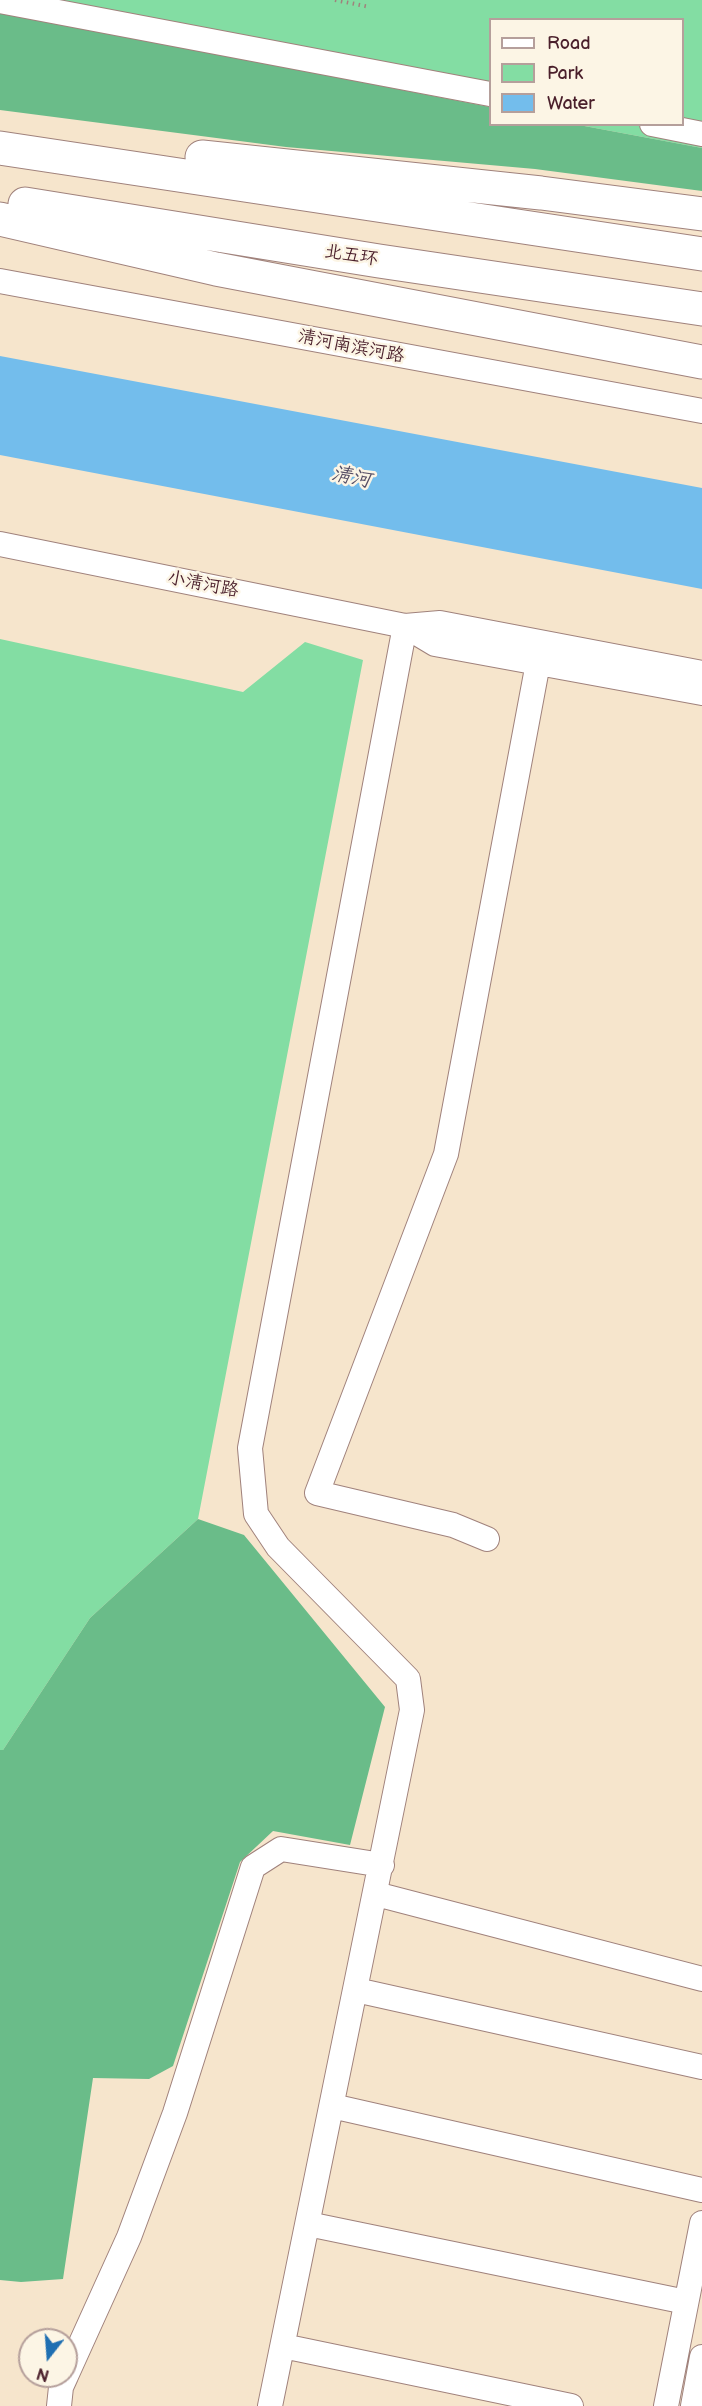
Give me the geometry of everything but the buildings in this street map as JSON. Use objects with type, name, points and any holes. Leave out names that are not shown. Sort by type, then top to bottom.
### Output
[{"type":"highway","points":[[0,136],[541,193],[702,214]]},
{"type":"highway","points":[[0,147],[702,254]]},
{"type":"highway","name":"北五环","points":[[0,200],[379,261],[702,309]]},
{"type":"highway","points":[[0,219],[216,269],[702,362]]},
{"type":"highway","points":[[379,261],[702,328]]},
{"type":"street","points":[[0,1],[489,94]]},
{"type":"street","points":[[662,126],[702,134]]},
{"type":"street","name":"清河南滨河路","points":[[0,281],[702,411]]},
{"type":"street","name":"小清河路","points":[[0,544],[405,626],[440,623],[702,673]]},
{"type":"street","points":[[270,2406],[412,1710],[408,1679],[278,1547],[256,1514],[250,1448],[405,626]]},
{"type":"street","name":"小清河路","points":[[405,626],[435,644],[702,693]]},
{"type":"street","points":[[487,1539],[453,1525],[317,1493],[446,1154],[538,663]]},
{"type":"street","points":[[78,2350],[129,2237],[166,2136],[253,1867],[281,1849],[382,1865]]},
{"type":"street","points":[[376,1894],[702,1979]]},
{"type":"street","points":[[356,1990],[702,2067]]},
{"type":"street","points":[[332,2106],[702,2190]]},
{"type":"street","points":[[666,2406],[702,2223]]},
{"type":"street","points":[[308,2224],[686,2302]]},
{"type":"street","points":[[283,2346],[572,2406]]},
{"type":"street","points":[[693,2406],[702,2357]]},
{"type":"street","points":[[59,2406],[61,2388]]},
{"type":"path","points":[[335,0],[370,7]]},
{"type":"green space","points":[[0,0],[702,0],[702,148],[584,126],[684,126],[684,18],[489,18],[489,107],[0,12]]},
{"type":"green space","points":[[0,12],[489,107],[489,126],[584,126],[702,148],[702,191],[535,169],[286,147],[0,110]]},
{"type":"green space","points":[[0,639],[243,692],[305,642],[363,660],[198,1519],[90,1618],[3,1750],[0,1750]]},
{"type":"green space","points":[[198,1519],[244,1535],[385,1707],[350,1845],[273,1831],[240,1862],[173,2066],[149,2079],[93,2078],[63,2279],[21,2282],[0,2280],[0,1750],[3,1750],[90,1618]]},
{"type":"water","name":"清河","points":[[0,356],[702,488],[702,589],[0,455]]}]
